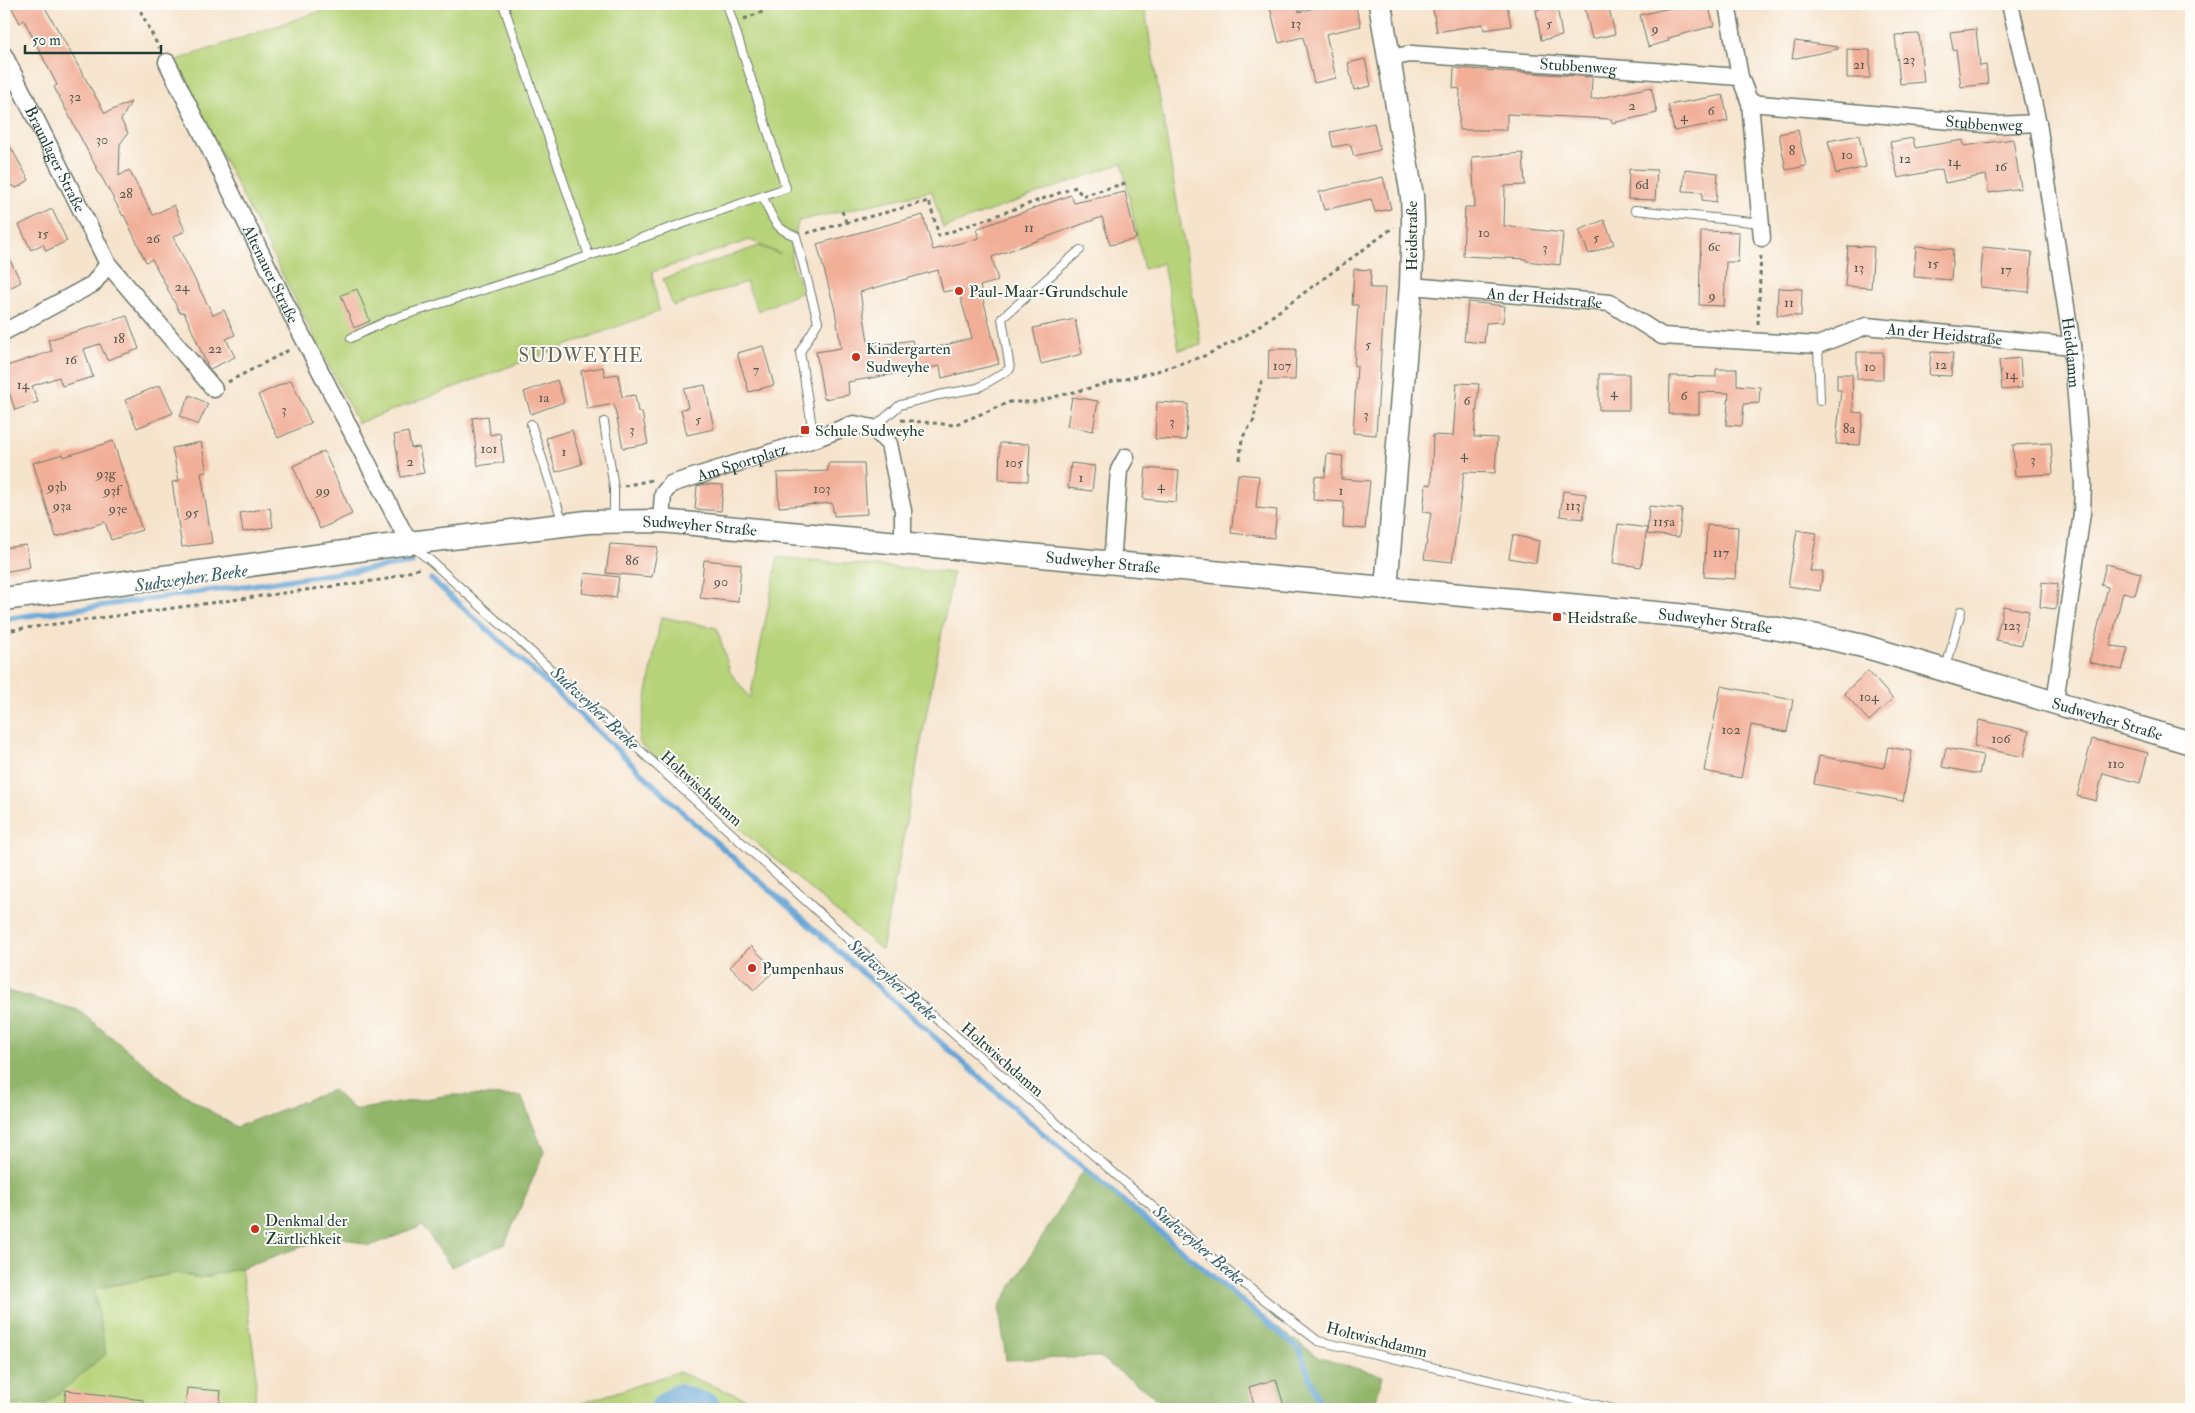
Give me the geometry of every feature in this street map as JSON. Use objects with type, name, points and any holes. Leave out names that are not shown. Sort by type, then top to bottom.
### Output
[{"type":"main road","name":"Heidstraße","points":[[1380,4],[1412,196],[1413,221],[1411,286],[1386,589]]},
{"type":"main road","name":"Sudweyher Straße","points":[[4,599],[409,543],[563,525],[661,521],[1678,615],[1755,624],[1824,636],[1946,670],[2191,743]]},
{"type":"street","points":[[1726,4],[1740,77],[1750,103],[1761,230]]},
{"type":"street","name":"Heiddamm","points":[[2010,4],[2038,123],[2072,346],[2083,483],[2082,513],[2054,702]]},
{"type":"street","name":"Stubbenweg","points":[[1388,58],[1412,54],[1740,77]]},
{"type":"street","name":"Braunlager Straße","points":[[4,55],[108,264],[214,389]]},
{"type":"street","name":"Altenauer Straße","points":[[167,62],[306,342],[409,543]]},
{"type":"street","name":"Stubbenweg","points":[[1750,103],[1996,125],[2038,123]]},
{"type":"street","points":[[4,332],[93,284],[108,264]]},
{"type":"street","name":"An der Heidstraße","points":[[1411,286],[1610,303],[1662,336],[1818,345],[1866,326],[2072,346]]},
{"type":"street","name":"Am Sportplatz","points":[[671,484],[814,439],[854,424],[873,428]]},
{"type":"street","points":[[873,428],[889,444],[903,511],[903,544]]},
{"type":"street","points":[[1112,564],[1119,470],[1126,457]]},
{"type":"street","points":[[661,521],[663,494],[671,484]]},
{"type":"lane","points":[[503,4],[589,256]]},
{"type":"lane","points":[[351,338],[389,320],[589,256],[786,188],[726,4]]},
{"type":"lane","points":[[763,197],[774,221],[782,231],[796,236],[818,322],[800,352],[814,439]]},
{"type":"lane","points":[[1635,210],[1761,230]]},
{"type":"lane","points":[[873,428],[900,405],[939,394],[978,388],[1010,369],[1002,318],[1080,250]]},
{"type":"lane","points":[[1818,345],[1820,401]]},
{"type":"lane","points":[[604,422],[614,489],[614,522]]},
{"type":"lane","points":[[531,424],[563,525]]},
{"type":"lane","name":"Holtwischdamm","points":[[409,543],[432,561],[933,1016],[1226,1270],[1318,1341],[1614,1409]]},
{"type":"lane","points":[[1946,670],[1960,610]]},
{"type":"path","points":[[137,4],[167,62]]},
{"type":"path","points":[[733,23],[783,4]]},
{"type":"path","points":[[796,236],[929,201],[939,236],[1076,187],[1082,196],[1129,182]]},
{"type":"path","points":[[842,211],[846,222]]},
{"type":"path","points":[[873,428],[894,420],[954,424],[1010,402],[1034,402],[1157,371],[1204,356],[1245,336],[1386,231],[1402,223],[1413,221]]},
{"type":"path","points":[[1757,342],[1761,230]]},
{"type":"path","points":[[214,389],[306,342]]},
{"type":"path","points":[[1240,460],[1242,438],[1254,420],[1262,380]]},
{"type":"path","points":[[614,489],[660,478],[671,484]]},
{"type":"path","points":[[4,631],[387,579],[421,568],[432,561]]},
{"type":"green space","points":[[341,4],[1144,4],[1201,345],[1179,350],[1163,263],[1144,269],[1122,163],[943,228],[932,191],[798,221],[791,259],[802,292],[758,311],[746,282],[673,306],[663,279],[759,246],[780,254],[750,240],[652,272],[659,311],[358,423],[174,61]]},
{"type":"green space","points":[[778,557],[953,573],[882,950],[638,742],[661,617],[717,628],[730,672],[750,698]]},
{"type":"green space","points":[[4,990],[78,1010],[174,1088],[236,1127],[333,1090],[355,1110],[450,1095],[521,1096],[544,1152],[505,1244],[451,1267],[423,1226],[370,1246],[335,1235],[241,1268],[200,1278],[177,1273],[94,1289],[106,1354],[46,1404],[4,1405]]},
{"type":"green space","points":[[1086,1166],[1226,1291],[1320,1358],[1383,1376],[1373,1409],[1164,1409],[1163,1403],[1099,1357],[1006,1360],[999,1307]]},
{"type":"green space","points":[[241,1268],[256,1368],[255,1409],[4,1409],[4,1405],[46,1404],[93,1289],[177,1273],[200,1278]]},
{"type":"green space","points":[[678,1372],[772,1409],[564,1409]]},
{"type":"building","points":[[10,4],[43,4],[105,113],[131,102],[121,120],[128,133],[120,144],[119,176],[129,170],[153,215],[174,205],[185,231],[173,237],[213,315],[224,310],[235,335],[226,339],[235,357],[210,369],[208,367],[184,312],[180,313],[152,259],[146,262],[124,215],[96,167],[54,87],[57,85],[24,20],[20,23]]},
{"type":"building","points":[[1269,4],[1298,4],[1299,12],[1330,4],[1355,4],[1361,26],[1326,34],[1336,78],[1314,83],[1303,37],[1279,43]]},
{"type":"building","points":[[1432,4],[1507,4],[1511,26],[1484,30],[1483,24],[1437,32]]},
{"type":"building","points":[[1584,4],[1608,4],[1615,34],[1592,39]]},
{"type":"building","points":[[1686,4],[1708,4],[1714,26],[1668,38],[1669,41],[1648,47],[1640,15]]},
{"type":"building","points":[[1557,6],[1562,36],[1541,40],[1536,10]]},
{"type":"building","points":[[1976,29],[1980,66],[1986,65],[1988,84],[1961,87],[1956,49],[1953,50],[1950,32]]},
{"type":"building","points":[[1919,34],[1924,82],[1900,84],[1895,35]]},
{"type":"building","points":[[1795,41],[1838,47],[1838,49],[1792,59]]},
{"type":"building","points":[[1847,49],[1870,50],[1870,78],[1847,78]]},
{"type":"building","points":[[1365,59],[1371,86],[1354,90],[1348,63]]},
{"type":"building","points":[[1454,68],[1592,77],[1591,100],[1651,87],[1657,113],[1612,123],[1611,119],[1507,114],[1507,130],[1459,130],[1460,89],[1453,88]]},
{"type":"building","points":[[1723,95],[1728,121],[1674,131],[1668,105]]},
{"type":"building","points":[[1374,123],[1380,150],[1354,156],[1350,144],[1333,147],[1330,132]]},
{"type":"building","points":[[1798,130],[1806,166],[1786,170],[1779,134]]},
{"type":"building","points":[[4,135],[29,180],[17,188],[4,182]]},
{"type":"building","points":[[1859,135],[1866,167],[1836,174],[1828,141]]},
{"type":"building","points":[[1913,138],[1915,148],[1963,140],[1964,146],[2013,139],[2021,188],[1989,193],[1986,175],[1945,183],[1942,169],[1898,178],[1890,142]]},
{"type":"building","points":[[1523,153],[1525,185],[1505,186],[1504,226],[1563,233],[1560,265],[1526,261],[1526,259],[1463,256],[1465,207],[1475,207],[1472,157]]},
{"type":"building","points":[[1629,169],[1657,170],[1655,200],[1628,199]]},
{"type":"building","points":[[1685,169],[1718,173],[1716,202],[1702,200],[1702,192],[1683,191]]},
{"type":"building","points":[[1383,177],[1391,209],[1375,212],[1371,199],[1324,210],[1319,192]]},
{"type":"building","points":[[1125,192],[1136,239],[1110,245],[1102,217],[992,257],[998,281],[980,286],[999,364],[942,378],[940,366],[848,382],[849,395],[824,399],[816,352],[841,348],[835,310],[817,244],[923,215],[933,250],[979,238],[976,229],[1071,195],[1074,203]],"holes":[[[938,270],[943,292],[958,289],[972,338],[915,353],[912,340],[869,347],[860,292]]]},
{"type":"building","points":[[52,209],[67,241],[46,251],[43,244],[31,250],[19,225]]},
{"type":"building","points":[[1604,220],[1614,244],[1589,254],[1579,230]]},
{"type":"building","points":[[1701,231],[1739,232],[1738,262],[1726,262],[1724,306],[1699,305]]},
{"type":"building","points":[[1848,246],[1874,247],[1871,288],[1845,286]]},
{"type":"building","points":[[1916,246],[1953,249],[1951,280],[1914,277]]},
{"type":"building","points":[[1983,247],[2032,252],[2029,292],[1980,287]]},
{"type":"building","points":[[4,248],[21,282],[4,291]]},
{"type":"building","points":[[1354,269],[1371,270],[1370,288],[1385,288],[1376,435],[1353,433],[1357,366],[1354,366],[1358,305],[1352,305]]},
{"type":"building","points":[[1778,288],[1802,289],[1801,316],[1777,315]]},
{"type":"building","points":[[357,289],[370,321],[354,328],[341,295]]},
{"type":"building","points":[[1468,302],[1505,306],[1503,322],[1486,323],[1484,343],[1464,341]]},
{"type":"building","points":[[127,316],[139,349],[107,360],[100,344],[84,349],[93,377],[62,386],[59,377],[32,386],[38,402],[15,410],[4,377],[4,367],[52,351],[48,340]]},
{"type":"building","points":[[1075,319],[1082,354],[1041,364],[1033,328]]},
{"type":"building","points":[[763,346],[774,385],[749,392],[737,353]]},
{"type":"building","points":[[1269,349],[1296,349],[1295,380],[1268,380]]},
{"type":"building","points":[[1857,352],[1883,352],[1883,379],[1857,379]]},
{"type":"building","points":[[1931,352],[1953,353],[1951,376],[1929,375]]},
{"type":"building","points":[[2020,358],[2022,388],[2002,390],[1999,360]]},
{"type":"building","points":[[603,367],[605,376],[618,374],[622,397],[635,395],[638,412],[642,412],[648,444],[623,448],[614,404],[587,409],[581,371]]},
{"type":"building","points":[[1716,369],[1737,369],[1737,385],[1760,387],[1759,403],[1744,404],[1742,426],[1726,425],[1729,393],[1699,392],[1699,414],[1669,414],[1670,376],[1716,377]]},
{"type":"building","points":[[1599,374],[1629,374],[1629,410],[1599,410]]},
{"type":"building","points":[[1837,374],[1852,374],[1853,412],[1863,413],[1860,445],[1836,444],[1841,390],[1837,390]]},
{"type":"building","points":[[291,380],[311,423],[278,438],[258,395]]},
{"type":"building","points":[[557,380],[564,402],[531,414],[524,392]]},
{"type":"building","points":[[1457,383],[1479,384],[1474,437],[1497,438],[1495,473],[1464,472],[1452,562],[1424,559],[1431,513],[1423,512],[1426,484],[1431,485],[1433,435],[1453,436]]},
{"type":"building","points":[[160,385],[173,413],[137,428],[125,400]]},
{"type":"building","points":[[705,385],[714,429],[687,435],[681,409],[688,408],[684,389]]},
{"type":"building","points":[[190,395],[208,404],[198,425],[180,416]]},
{"type":"building","points":[[1072,397],[1098,401],[1093,431],[1067,426]]},
{"type":"building","points":[[1157,402],[1188,404],[1186,440],[1155,439]]},
{"type":"building","points":[[488,416],[490,435],[500,433],[504,462],[478,466],[472,418]]},
{"type":"building","points":[[572,430],[582,464],[556,472],[546,438]]},
{"type":"building","points":[[408,432],[411,448],[419,447],[424,473],[401,477],[394,435]]},
{"type":"building","points":[[113,441],[142,530],[111,540],[105,522],[56,537],[33,463],[63,454],[64,457]]},
{"type":"building","points":[[201,442],[207,472],[201,473],[212,543],[182,547],[172,482],[179,481],[172,448]]},
{"type":"building","points":[[1000,443],[1030,444],[1028,481],[999,480]]},
{"type":"building","points":[[2051,443],[2053,474],[2015,476],[2013,445]]},
{"type":"building","points":[[324,451],[352,514],[320,529],[293,466]]},
{"type":"building","points":[[1327,454],[1343,456],[1341,479],[1370,481],[1365,529],[1343,527],[1344,502],[1313,500],[1315,476],[1325,477]]},
{"type":"building","points":[[828,463],[864,463],[867,514],[834,516],[832,503],[779,507],[777,473],[828,471]]},
{"type":"building","points":[[1071,463],[1095,466],[1092,491],[1068,488]]},
{"type":"building","points":[[1146,468],[1179,471],[1176,502],[1143,499]]},
{"type":"building","points":[[1238,474],[1259,476],[1256,508],[1277,510],[1274,538],[1231,533]]},
{"type":"building","points":[[705,484],[723,485],[721,511],[695,509],[697,486]]},
{"type":"building","points":[[1563,491],[1586,494],[1583,519],[1560,516]]},
{"type":"building","points":[[1649,506],[1682,509],[1679,537],[1647,534]]},
{"type":"building","points":[[270,508],[273,527],[243,532],[240,513]]},
{"type":"building","points":[[1618,524],[1647,528],[1641,567],[1613,563]]},
{"type":"building","points":[[1707,525],[1738,527],[1735,579],[1704,577]]},
{"type":"building","points":[[1797,530],[1817,533],[1810,571],[1823,571],[1820,591],[1788,586]]},
{"type":"building","points":[[1513,535],[1539,541],[1536,563],[1509,558]]},
{"type":"building","points":[[610,544],[658,547],[652,577],[606,573]]},
{"type":"building","points":[[26,545],[30,567],[4,572],[4,548]]},
{"type":"building","points":[[704,560],[741,564],[738,602],[700,598]]},
{"type":"building","points":[[2106,564],[2141,573],[2135,595],[2123,592],[2110,646],[2128,648],[2122,670],[2089,662],[2108,587],[2101,585]]},
{"type":"building","points":[[585,573],[619,577],[616,598],[582,593]]},
{"type":"building","points":[[2042,582],[2058,584],[2056,609],[2040,607]]},
{"type":"building","points":[[2003,606],[2029,611],[2022,645],[1996,640]]},
{"type":"building","points":[[1868,671],[1893,699],[1869,721],[1844,693]]},
{"type":"building","points":[[1721,686],[1793,700],[1787,732],[1751,725],[1741,778],[1704,771]]},
{"type":"building","points":[[1979,720],[2029,731],[2024,757],[1974,746]]},
{"type":"building","points":[[2092,739],[2148,753],[2140,783],[2103,773],[2096,801],[2077,796]]},
{"type":"building","points":[[1888,747],[1912,751],[1903,801],[1814,784],[1819,756],[1884,768]]},
{"type":"building","points":[[1946,748],[1983,755],[1979,774],[1942,767]]},
{"type":"building","name":"Pumpenhaus","points":[[751,946],[775,970],[754,990],[730,967]]},
{"type":"building","points":[[1276,1379],[1285,1409],[1255,1409],[1249,1387]]},
{"type":"building","points":[[187,1388],[221,1391],[219,1409],[185,1409]]},
{"type":"building","points":[[66,1390],[143,1400],[142,1409],[64,1409]]},
{"type":"waterway","name":"Sudweyher Beeke","points":[[4,619],[412,563]]},
{"type":"waterway","name":"Sudweyher Beeke","points":[[431,579],[547,683],[691,820],[1039,1130],[1300,1350],[1321,1409]]},
{"type":"waterway","points":[[666,1409],[678,1400],[705,1409]]},
{"type":"place","name":"Paul-Maar-Grundschule","points":[[959,291]]},
{"type":"place","name":"Kindergarten Sudweyhe","points":[[856,357]]},
{"type":"place","name":"Schule Sudweyhe","points":[[805,430]]},
{"type":"place","name":"Heidstraße","points":[[1557,617]]},
{"type":"place","name":"Pumpenhaus","points":[[752,968]]},
{"type":"place","name":"Denkmal der Zärtlichkeit","points":[[255,1229]]},
{"type":"district","name":"SUDWEYHE","points":[[581,355]]}]
